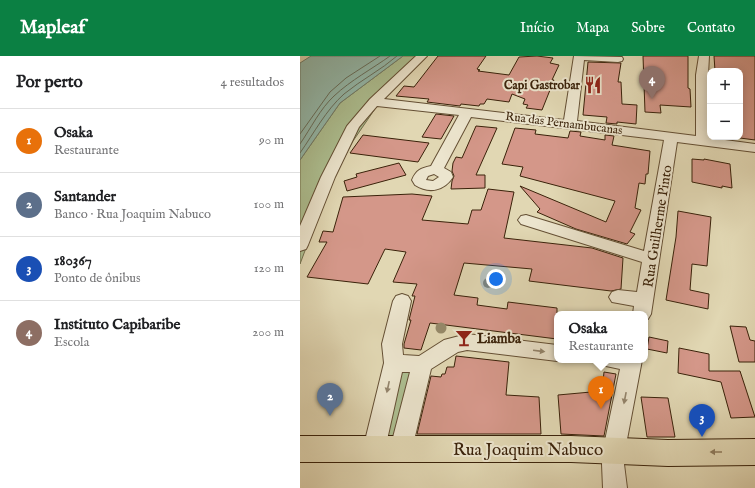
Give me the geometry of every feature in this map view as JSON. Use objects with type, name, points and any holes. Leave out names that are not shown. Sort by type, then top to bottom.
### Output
[{"type":"main road","name":"Rua Joaquim Nabuco","points":[[300,449],[755,452]]},
{"type":"street","points":[[300,218],[332,152],[347,125],[366,102],[413,56]]},
{"type":"street","points":[[300,245],[317,201],[353,126],[374,102],[422,56]]},
{"type":"street","points":[[570,124],[579,56],[618,59]]},
{"type":"street","points":[[704,56],[702,75],[704,141]]},
{"type":"street","name":"Rua das Pernambucanas","points":[[374,102],[570,124],[755,148]]},
{"type":"street","points":[[436,170],[467,112]]},
{"type":"street","name":"Rua Guilherme Pinto","points":[[643,307],[671,137]]},
{"type":"street","points":[[526,220],[651,259]]},
{"type":"street","points":[[618,296],[643,307]]},
{"type":"street","points":[[374,449],[394,363],[392,344],[402,301]]},
{"type":"street","points":[[401,449],[422,364],[435,354],[459,343],[472,342],[554,353]]},
{"type":"street","points":[[394,363],[422,364]]},
{"type":"street","points":[[615,488],[613,464],[614,450],[626,363]]},
{"type":"shaded area","points":[[403,56],[426,56],[379,103],[353,141],[330,184],[300,264],[300,160],[340,103]]},
{"type":"shaded area","points":[[397,368],[419,369],[401,449],[374,449]]},
{"type":"water","points":[[311,56],[403,56],[340,103],[300,160],[300,63]]},
{"type":"building","points":[[438,56],[486,56],[477,69],[480,70],[478,71],[509,75],[519,57],[537,56],[553,58],[550,63],[559,65],[552,80],[554,80],[542,110],[526,108],[528,105],[523,104],[525,99],[512,94],[509,102],[487,99],[484,104],[480,104],[479,106],[461,104],[460,106],[427,102],[429,99],[396,96],[404,86],[414,87]]},
{"type":"building","points":[[643,56],[688,56],[688,88],[690,89],[691,107],[660,105],[661,113],[645,112]]},
{"type":"building","points":[[714,56],[755,56],[755,140],[743,138],[743,68],[715,68]]},
{"type":"building","points":[[588,62],[621,63],[618,82],[621,82],[622,104],[637,105],[636,124],[617,122],[617,124],[606,123],[607,117],[583,115]]},
{"type":"building","points":[[436,114],[454,116],[441,139],[422,137]]},
{"type":"building","points":[[476,126],[497,128],[476,175],[485,175],[485,188],[451,189],[454,176],[452,171],[453,163],[456,157],[462,158]]},
{"type":"building","points":[[515,128],[536,130],[535,134],[568,138],[570,131],[581,132],[580,136],[605,140],[605,135],[614,136],[612,145],[650,151],[648,174],[646,174],[645,184],[639,183],[635,208],[641,210],[630,232],[635,234],[627,244],[576,229],[537,212],[540,209],[520,186],[606,222],[615,201],[520,176],[523,167],[502,164]]},
{"type":"building","points":[[363,135],[429,143],[418,162],[350,153]]},
{"type":"building","points":[[692,159],[704,159],[730,164],[732,188],[722,186],[722,188],[692,182]]},
{"type":"building","points":[[399,163],[406,175],[347,191],[344,181],[357,177],[356,174]]},
{"type":"building","points":[[488,189],[514,192],[504,238],[592,248],[623,258],[621,289],[611,291],[529,281],[532,269],[464,263],[454,295],[478,298],[477,305],[507,309],[508,302],[557,308],[557,311],[554,311],[554,339],[430,323],[421,350],[404,348],[415,296],[412,296],[417,284],[393,282],[406,252],[385,249],[368,284],[307,277],[327,242],[319,242],[323,231],[333,232],[343,197],[412,194],[432,196],[422,220],[468,224],[472,210],[481,210]]},
{"type":"building","points":[[678,211],[711,217],[707,266],[692,264],[690,290],[709,294],[708,309],[666,300],[676,237]]},
{"type":"building","points":[[730,326],[746,327],[750,340],[755,341],[755,362],[739,362]]},
{"type":"building","points":[[649,337],[668,341],[667,353],[648,349]]},
{"type":"building","points":[[679,348],[709,354],[709,371],[740,371],[755,417],[731,418],[721,382],[678,373]]},
{"type":"building","points":[[456,356],[509,362],[506,395],[539,397],[541,434],[417,434],[431,376],[441,377],[442,374],[445,374],[447,367],[454,367]]},
{"type":"building","points":[[604,372],[616,374],[604,436],[561,434],[558,395],[602,391]]},
{"type":"building","points":[[641,397],[668,398],[675,437],[647,437]]},
{"type":"place","name":"Capi Gastrobar","points":[[593,85]]},
{"type":"place","name":"Instituto Capibaribe","points":[[652,99]]},
{"type":"place","name":"Liamba","points":[[464,338]]},
{"type":"place","name":"Osaka","points":[[601,409]]},
{"type":"place","name":"Santander","points":[[330,416]]},
{"type":"place","name":"180367","points":[[702,437]]}]
